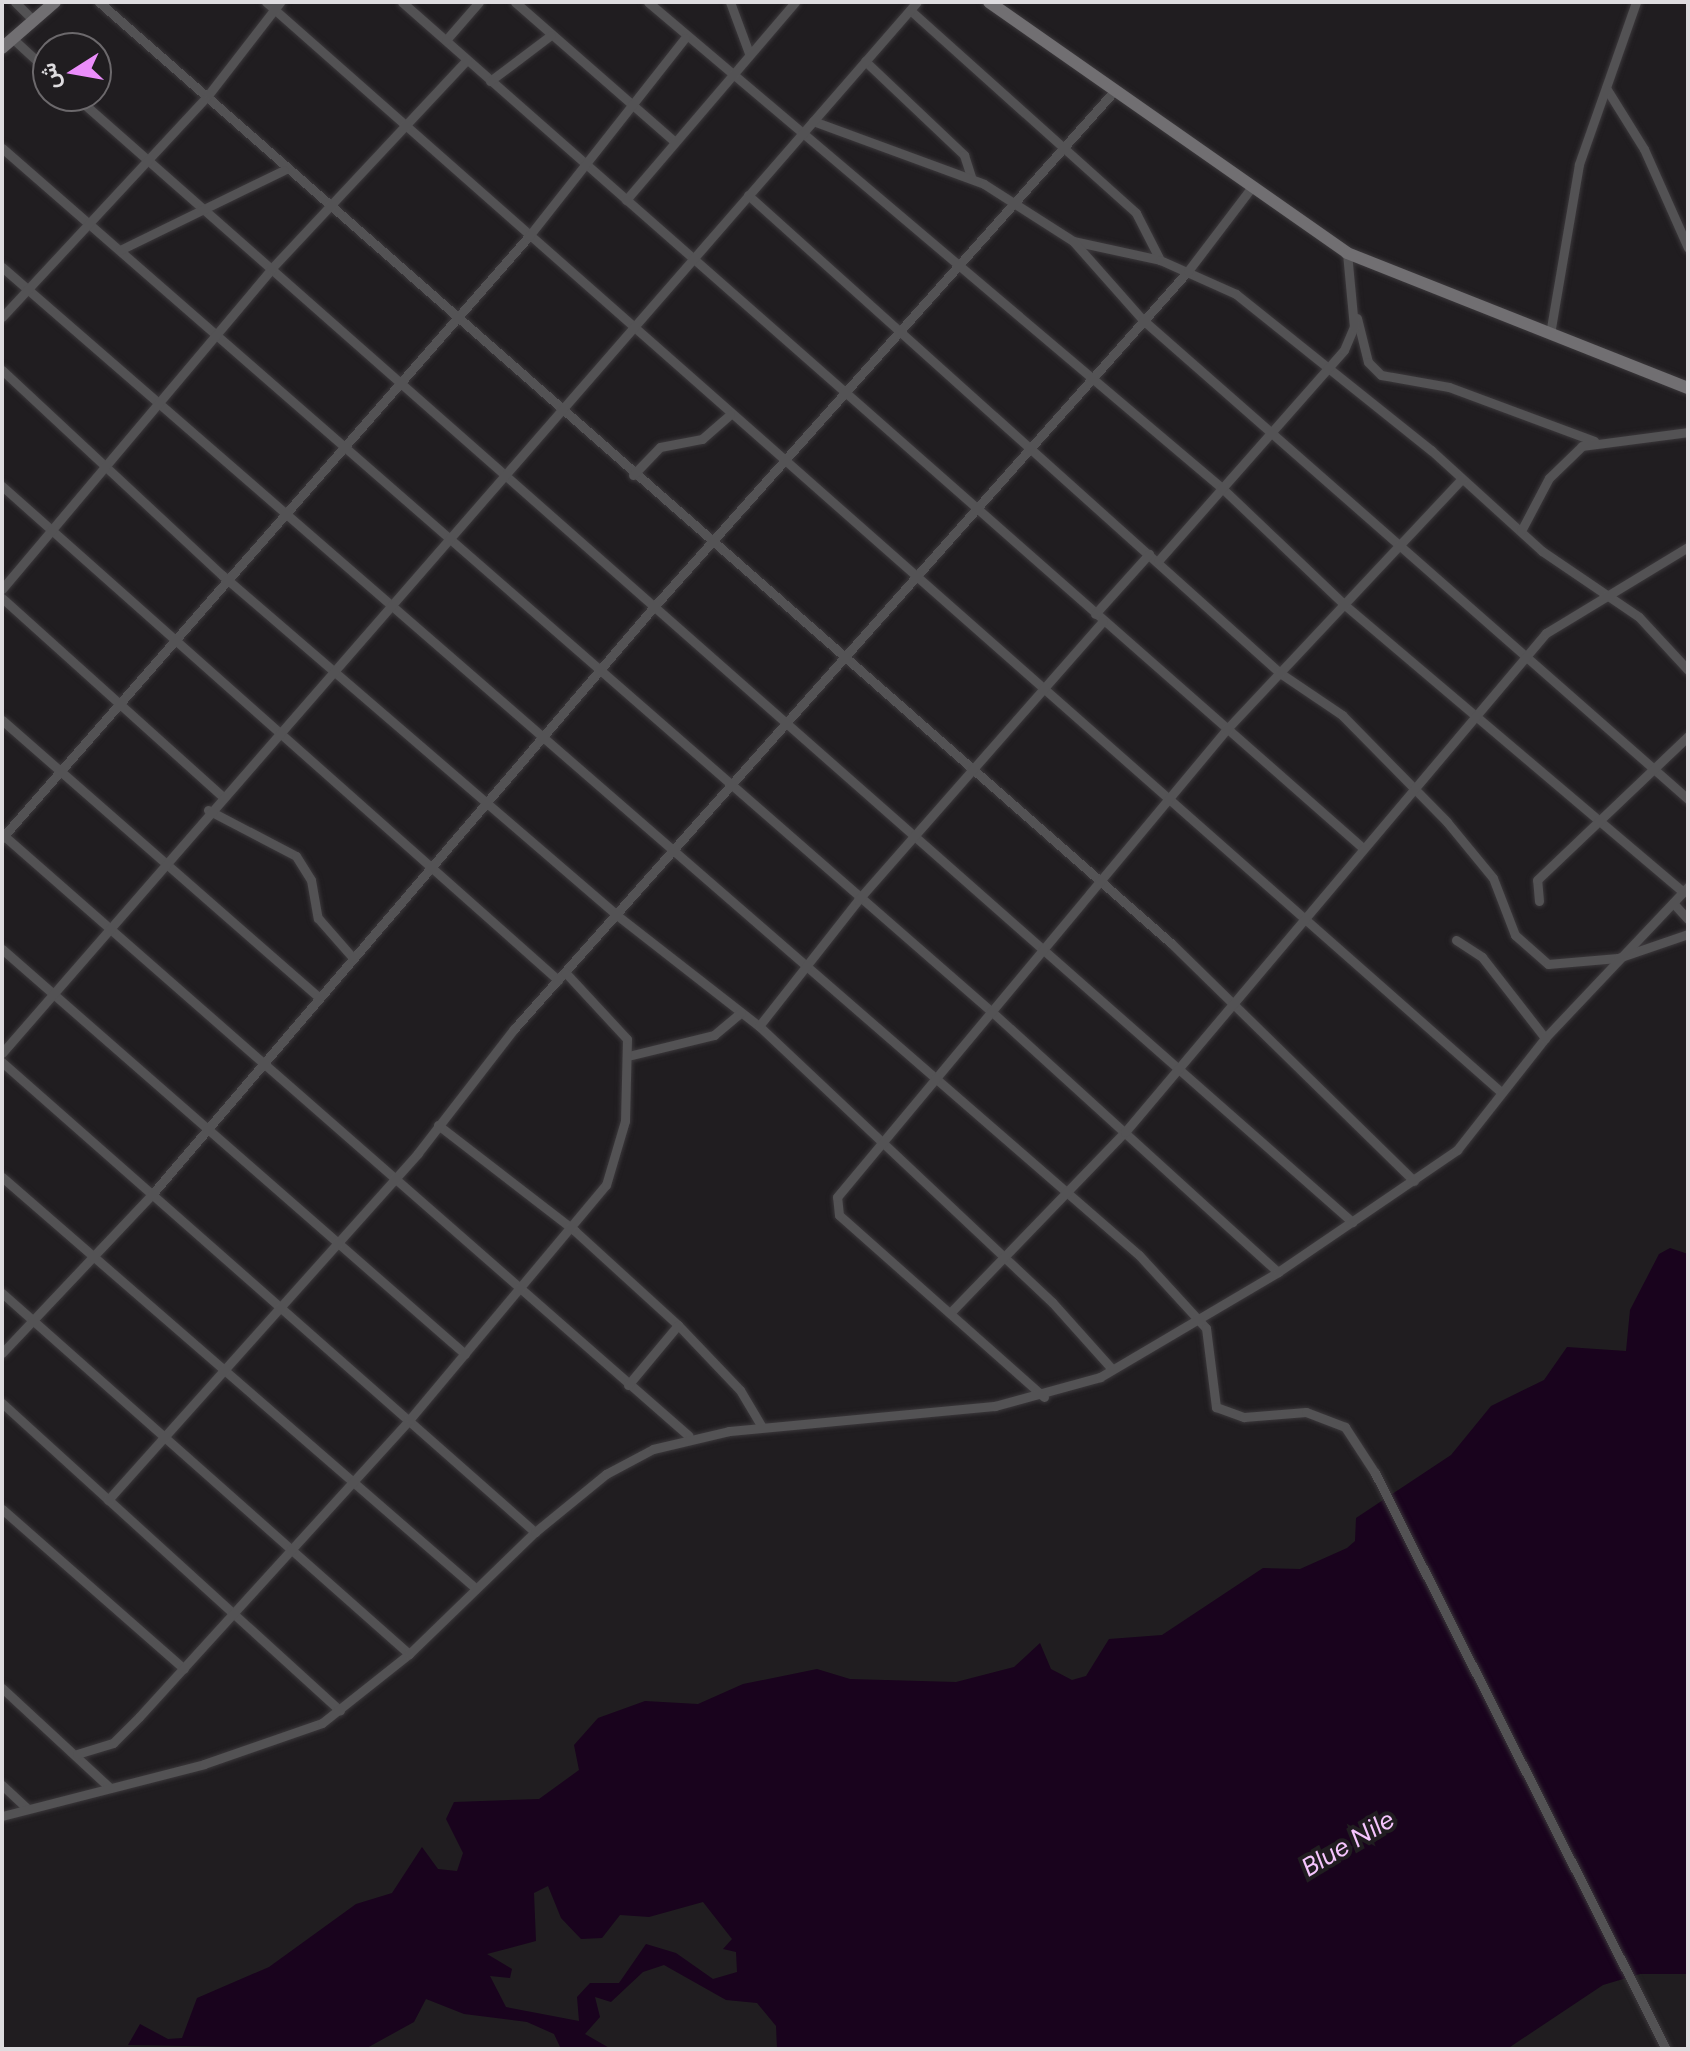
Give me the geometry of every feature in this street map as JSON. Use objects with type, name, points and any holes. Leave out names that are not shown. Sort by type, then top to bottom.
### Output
[{"type":"main road","points":[[2,48],[55,2]]},
{"type":"main road","points":[[989,2],[1347,253],[1438,293],[1551,328],[1688,388]]},
{"type":"street","points":[[15,2],[33,20]]},
{"type":"street","points":[[99,2],[209,94],[284,170],[454,321],[560,410],[1236,1002],[1414,1181]]},
{"type":"street","points":[[402,2],[844,396],[1363,848]]},
{"type":"street","points":[[446,40],[479,2]]},
{"type":"street","points":[[515,2],[674,141]]},
{"type":"street","points":[[2,1816],[286,1739],[340,1711],[409,1654],[473,1586],[606,1474],[689,1436],[762,1427],[938,1414],[1044,1397],[1112,1369],[1278,1272],[1414,1181],[1475,1133],[1501,1092],[1545,1038],[1686,890],[1472,715],[1346,606],[1223,489],[1090,380],[805,130],[685,38],[648,2]]},
{"type":"street","points":[[730,2],[749,53]]},
{"type":"street","points":[[626,200],[795,2]]},
{"type":"street","points":[[1551,328],[1572,190],[1636,2]]},
{"type":"street","points":[[2,317],[209,94],[274,4],[784,463],[1171,798],[1304,920],[1501,1092]]},
{"type":"street","points":[[2,1053],[109,932],[221,795],[395,602],[444,538],[635,328],[692,258],[913,6],[1061,149],[1144,222],[1160,260]]},
{"type":"street","points":[[490,81],[551,35]]},
{"type":"street","points":[[12,38],[32,56]]},
{"type":"street","points":[[685,38],[529,236],[290,514],[227,579],[3,836],[109,932],[522,1286],[628,1385],[689,1436]]},
{"type":"street","points":[[2,589],[164,404],[272,268],[330,211],[466,61]]},
{"type":"street","points":[[865,61],[964,155],[972,179]]},
{"type":"street","points":[[1606,88],[1644,149],[1688,248]]},
{"type":"street","points":[[2,1353],[154,1192],[652,609],[844,396],[957,262],[1115,90]]},
{"type":"street","points":[[92,112],[272,268],[375,363],[405,380],[652,609],[1047,948],[1352,1222]]},
{"type":"street","points":[[813,121],[972,179],[1073,241],[1143,320],[1277,432],[1399,547],[1655,766],[1688,799]]},
{"type":"street","points":[[2,148],[218,333],[344,450],[858,900],[991,1011],[1278,1272]]},
{"type":"street","points":[[120,250],[206,213],[284,170]]},
{"type":"street","points":[[108,1500],[286,1306],[562,976],[979,511],[1188,271],[1251,188]]},
{"type":"street","points":[[748,195],[1280,673],[1330,704],[1493,878],[1511,929],[1548,964],[1618,958],[1688,934]]},
{"type":"street","points":[[1073,241],[1160,260],[1236,294],[1521,531],[1662,638],[1688,670]]},
{"type":"street","points":[[1347,253],[1354,311],[1368,362],[1381,375],[1449,387],[1594,441],[1688,432]]},
{"type":"street","points":[[2,267],[395,602],[673,853],[806,965],[1068,1196],[1200,1319],[1210,1339],[1216,1407],[1244,1417],[1306,1412],[1334,1419],[1375,1473],[1629,1985],[1666,2049]]},
{"type":"street","points":[[1158,561],[1331,370],[1350,340],[1354,311]]},
{"type":"street","points":[[2,370],[227,579],[618,916],[759,1026],[880,1146],[1007,1259],[1112,1369]]},
{"type":"street","points":[[633,475],[660,447],[702,439],[730,415]]},
{"type":"street","points":[[1521,531],[1549,478],[1594,441]]},
{"type":"street","points":[[1044,1397],[834,1205],[934,1080],[1102,883],[1226,730],[1346,606],[1461,480]]},
{"type":"street","points":[[2,486],[429,868],[622,1026],[628,1056],[617,1159],[575,1231],[522,1286],[354,1483],[233,1609],[184,1669],[113,1743],[77,1754]]},
{"type":"street","points":[[950,1313],[1068,1196],[1125,1132],[1178,1065],[1236,1002],[1412,791],[1472,715],[1526,655],[1556,625],[1611,599],[1688,547]]},
{"type":"street","points":[[759,1026],[858,900],[1042,689],[1149,554]]},
{"type":"street","points":[[2,598],[221,795]]},
{"type":"street","points":[[2,720],[319,998]]},
{"type":"street","points":[[1539,901],[1537,880],[1688,736]]},
{"type":"street","points":[[208,810],[296,856],[311,880],[318,918],[353,958]]},
{"type":"street","points":[[1673,903],[1688,919]]},
{"type":"street","points":[[1456,940],[1482,957],[1545,1038]]},
{"type":"street","points":[[2,949],[465,1354]]},
{"type":"street","points":[[628,1056],[714,1035],[741,1012]]},
{"type":"street","points":[[2,1062],[286,1306],[535,1532]]},
{"type":"street","points":[[438,1125],[575,1231],[678,1325],[740,1390],[762,1427]]},
{"type":"street","points":[[2,1177],[473,1586]]},
{"type":"street","points":[[2,1293],[167,1435],[409,1654]]},
{"type":"street","points":[[628,1385],[678,1325]]},
{"type":"street","points":[[2,1403],[233,1609],[340,1711]]},
{"type":"street","points":[[2,1509],[184,1669]]},
{"type":"street","points":[[2,1688],[77,1754],[110,1788]]},
{"type":"street","points":[[2,1785],[28,1809]]},
{"type":"water","name":"Blue Nile","points":[[1670,1248],[1688,1254],[1688,1974],[1640,1974],[1603,1985],[1507,2049],[777,2049],[776,2026],[757,2003],[726,2000],[664,1965],[643,1972],[611,2002],[595,1997],[600,2017],[585,2034],[611,2049],[561,2049],[554,2034],[527,2022],[464,2014],[426,1999],[414,2022],[365,2049],[128,2045],[140,2024],[168,2039],[182,2038],[197,1998],[269,1967],[356,1904],[392,1893],[422,1847],[438,1869],[457,1871],[463,1853],[446,1819],[454,1802],[539,1799],[579,1770],[574,1745],[598,1718],[645,1701],[698,1704],[743,1684],[817,1669],[850,1679],[956,1682],[1014,1667],[1040,1643],[1051,1669],[1072,1680],[1086,1676],[1109,1639],[1162,1635],[1263,1568],[1300,1569],[1347,1548],[1355,1541],[1356,1518],[1451,1455],[1491,1406],[1544,1380],[1567,1347],[1626,1351],[1630,1310],[1659,1254]],"holes":[[[548,1886],[561,1918],[581,1939],[602,1938],[620,1915],[649,1917],[703,1902],[732,1939],[723,1949],[736,1952],[737,1972],[713,1979],[676,1953],[646,1944],[619,1983],[590,1983],[577,1997],[579,2021],[506,2007],[490,1976],[510,1978],[512,1969],[487,1954],[536,1941],[534,1893]]]}]
